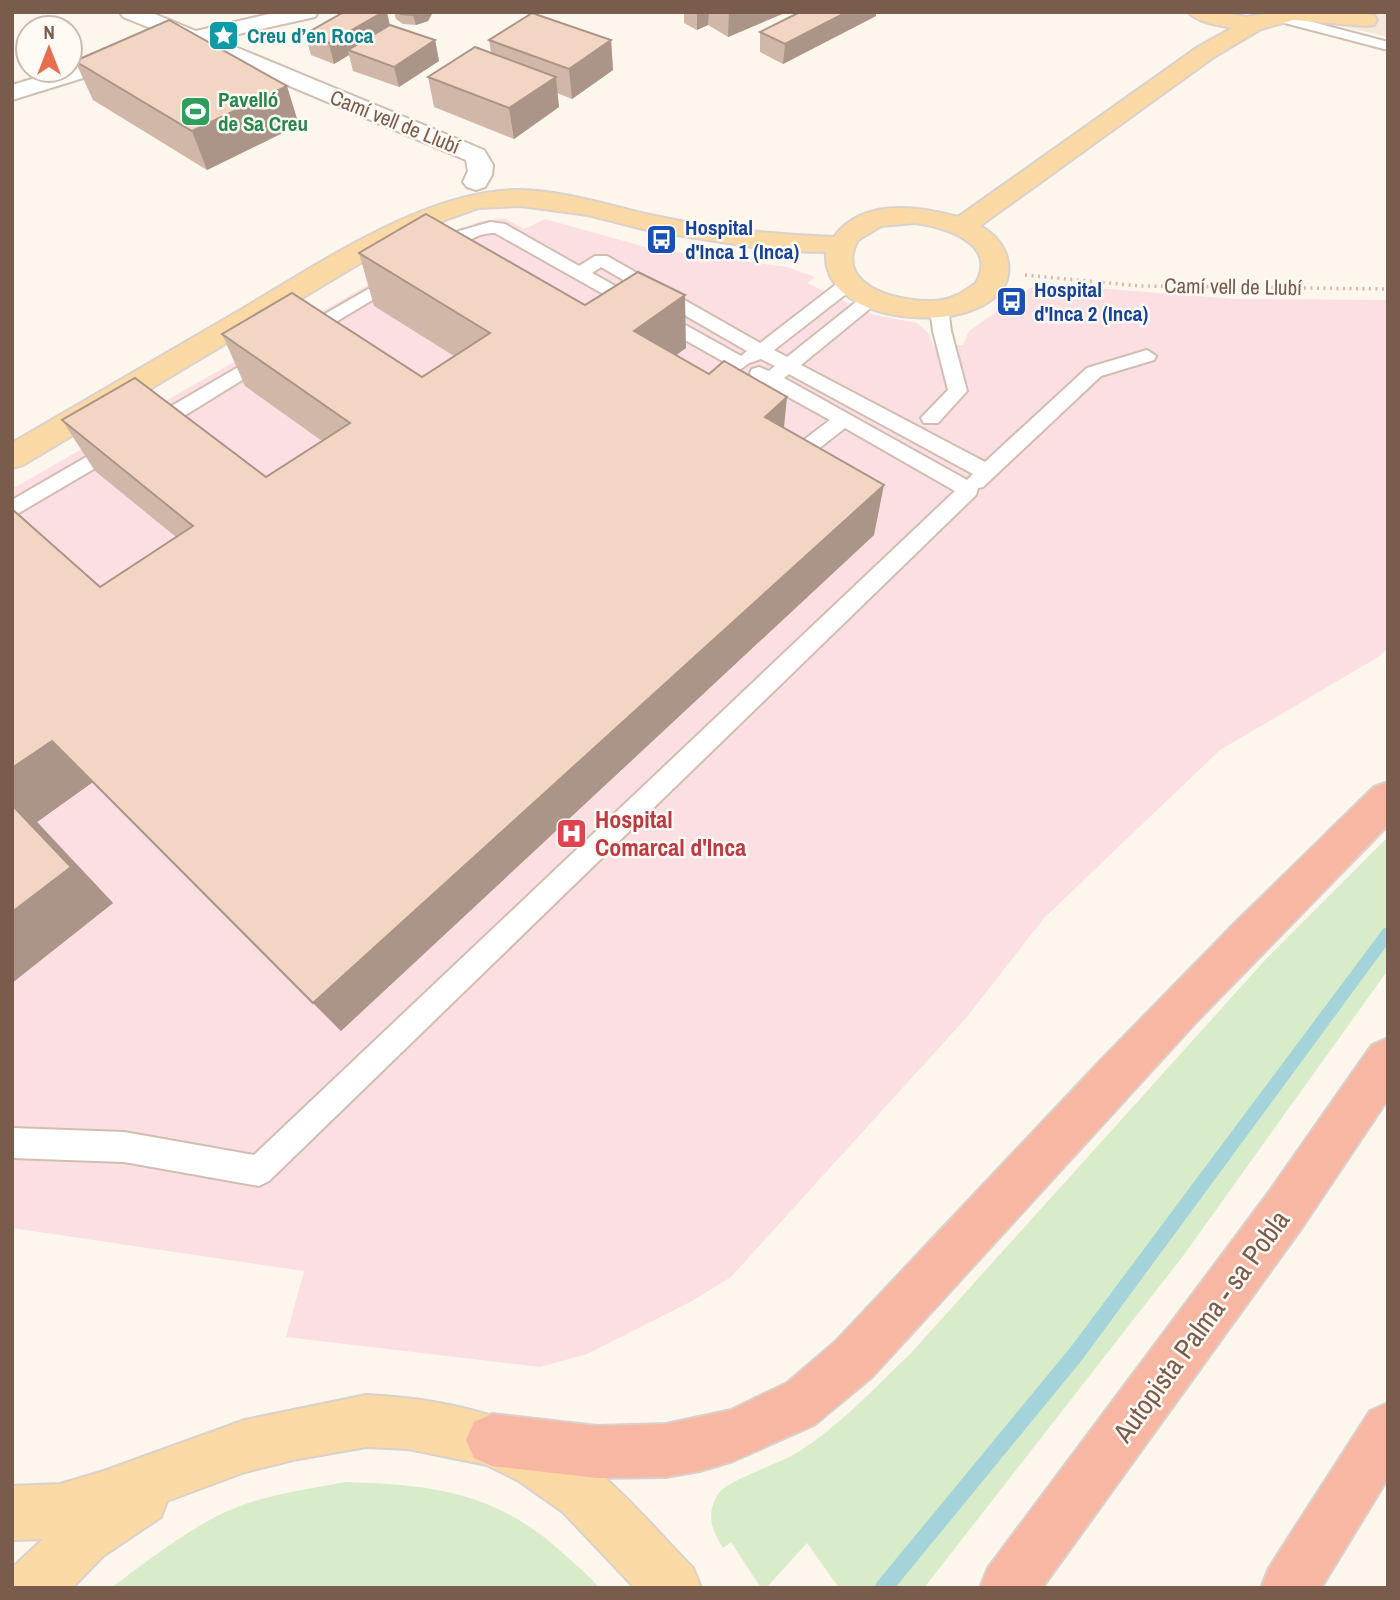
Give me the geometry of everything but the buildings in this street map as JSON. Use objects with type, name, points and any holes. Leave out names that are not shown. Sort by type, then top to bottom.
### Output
[{"type":"highway","points":[[492,1440],[566,1451],[628,1454],[668,1452],[709,1444],[754,1427],[803,1402],[854,1359],[1134,1054],[1284,900],[1388,799]]},
{"type":"highway","name":"Autopista Palma - sa Pobla","points":[[1008,1588],[1214,1309],[1388,1060]]},
{"type":"highway","points":[[1289,1588],[1388,1429]]},
{"type":"main road","points":[[1206,52],[1199,12],[1227,21],[1256,23]]},
{"type":"main road","points":[[1340,12],[1377,22]]},
{"type":"main road","points":[[962,226],[1206,52],[1256,23],[1288,15],[1377,22]]},
{"type":"main road","points":[[358,253],[394,223],[440,195],[477,182],[518,182],[538,186],[589,207]]},
{"type":"main road","points":[[12,457],[358,253],[436,215],[475,201],[521,198],[589,207],[651,223],[779,243],[840,244]]},
{"type":"main road","points":[[890,216],[927,217],[962,226],[989,247],[995,260],[995,272],[988,287],[972,299],[939,308],[897,307],[872,299],[849,283],[840,271],[837,257],[840,244],[860,226],[890,216]]},
{"type":"main road","points":[[12,1513],[60,1511],[245,1446],[293,1434],[366,1421],[408,1423],[492,1440],[538,1462],[582,1493],[673,1588]]},
{"type":"main road","points":[[32,1588],[84,1537],[197,1464]]},
{"type":"street","name":"Camí vell de Llubí","points":[[131,12],[475,155],[482,163],[477,182]]},
{"type":"street","points":[[12,93],[191,38],[307,12]]},
{"type":"street","points":[[232,55],[260,21]]},
{"type":"lane","points":[[1288,15],[1388,46]]},
{"type":"lane","points":[[12,510],[475,230],[488,226],[499,228],[844,419],[977,481]]},
{"type":"lane","points":[[579,274],[601,260],[788,365],[977,481]]},
{"type":"lane","points":[[695,393],[761,351],[849,283]]},
{"type":"lane","points":[[771,379],[872,299]]},
{"type":"lane","points":[[931,418],[958,391],[942,331],[939,308]]},
{"type":"lane","points":[[12,1143],[124,1147],[259,1171],[977,481],[1094,372],[1147,356]]},
{"type":"lane","points":[[772,458],[783,463],[791,462],[844,419]]},
{"type":"path","name":"Camí vell de Llubí","points":[[995,272],[1140,286],[1388,289]]},
{"type":"shaded area","points":[[1283,12],[1388,12],[1388,37]]},
{"type":"shaded area","name":"Hospital Comarcal d'Inca","points":[[504,218],[524,229],[545,219],[649,248],[787,267],[815,277],[807,283],[874,315],[917,323],[928,333],[934,347],[963,345],[969,331],[1032,287],[1045,284],[1234,299],[1388,300],[1388,648],[1380,656],[1220,750],[1045,917],[966,1018],[731,1277],[692,1301],[587,1354],[540,1367],[286,1337],[304,1271],[12,1228],[12,489],[478,222]]},
{"type":"green space","points":[[1388,837],[1388,970],[1183,1256],[924,1588],[839,1588],[807,1543],[766,1588],[761,1588],[731,1542],[723,1548],[715,1534],[711,1515],[718,1494],[732,1483],[790,1457],[857,1406],[911,1353],[1266,959]]},
{"type":"green space","points":[[346,1482],[436,1490],[489,1505],[539,1533],[599,1588],[111,1588],[155,1555],[219,1515],[275,1495]]},
{"type":"waterway","points":[[883,1588],[1076,1354],[1388,933]]},
{"type":"place","name":"Creu d’en Roca","points":[[224,36]]},
{"type":"place","name":"Pavelló de Sa Creu","points":[[195,112]]},
{"type":"place","name":"Hospital d'Inca 1 (Inca)","points":[[662,240]]},
{"type":"place","name":"Hospital d'Inca 2 (Inca)","points":[[1011,302]]},
{"type":"place","name":"Hospital Comarcal d'Inca","points":[[572,834]]}]
